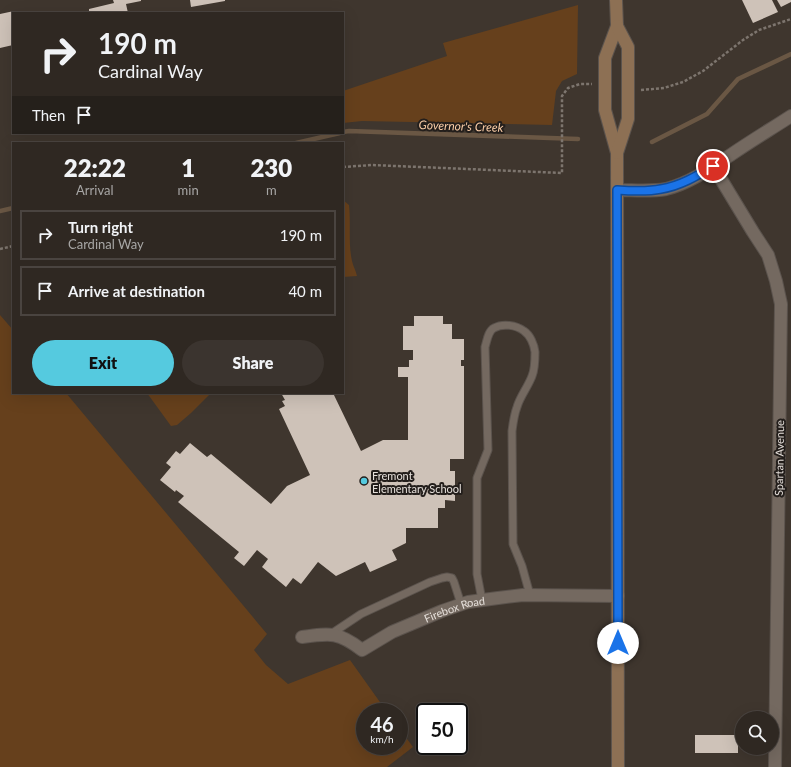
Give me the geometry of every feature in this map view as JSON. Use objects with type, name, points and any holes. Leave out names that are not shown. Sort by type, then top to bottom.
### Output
[{"type":"main road","points":[[616,0],[617,26],[605,58],[605,110],[617,153],[618,767]]},
{"type":"main road","points":[[617,26],[628,47],[628,119],[617,153]]},
{"type":"street","points":[[617,190],[651,191],[678,185],[713,166],[791,116]]},
{"type":"street","name":"Spartan Avenue","points":[[713,166],[768,255],[781,304],[775,767]]},
{"type":"street","name":"Firebox Road","points":[[302,637],[331,634],[351,642],[362,650],[392,632],[468,602],[530,596],[618,596]]},
{"type":"lane","points":[[482,600],[478,574],[477,478],[488,450],[485,347],[488,336],[493,328],[504,325],[516,327],[524,331],[532,341],[535,350],[535,364],[532,376],[517,406],[513,418],[512,431],[513,544],[522,566],[530,596]]},
{"type":"lane","points":[[331,634],[362,614],[430,582],[442,578],[452,578],[461,604]]},
{"type":"path","points":[[642,90],[664,88],[683,82],[703,71],[759,30],[791,19]]},
{"type":"path","points":[[344,167],[372,165],[562,173],[562,96],[568,88],[580,84],[592,84]]},
{"type":"path","points":[[0,249],[12,246]]},
{"type":"shaded area","points":[[578,5],[577,74],[562,81],[556,91],[552,125],[362,121],[344,123],[344,91],[447,56],[443,43]]},
{"type":"shaded area","points":[[344,201],[349,205],[352,263],[357,276],[344,277]]},
{"type":"shaded area","points":[[0,315],[12,329],[12,394],[67,394],[267,634],[254,650],[266,665],[288,684],[350,660],[381,703],[356,703],[356,755],[403,755],[387,767],[0,767]]},
{"type":"shaded area","points":[[148,394],[210,394],[177,425],[171,426]]},
{"type":"shaded area","points":[[408,740],[413,747],[408,751]]},
{"type":"building","points":[[113,0],[141,0],[126,4],[128,12],[89,12],[89,9],[114,3]]},
{"type":"building","points":[[190,0],[225,0],[225,1],[191,7]]},
{"type":"building","points":[[742,0],[772,0],[778,12],[753,23]]},
{"type":"building","points":[[777,0],[791,0],[791,2],[781,7]]},
{"type":"building","points":[[14,11],[14,12],[12,12],[12,45],[0,48],[0,14]]},
{"type":"building","points":[[414,316],[443,316],[443,324],[452,324],[452,339],[464,339],[464,360],[461,360],[461,366],[464,366],[464,459],[450,459],[450,471],[455,471],[455,501],[445,500],[445,508],[438,508],[438,528],[406,528],[406,543],[392,550],[397,560],[370,572],[365,562],[336,576],[318,562],[301,584],[293,578],[286,587],[262,567],[268,559],[257,550],[244,566],[234,558],[239,552],[178,502],[184,496],[176,490],[175,492],[160,480],[171,467],[166,463],[176,451],[180,454],[190,443],[207,457],[211,454],[271,504],[287,486],[310,475],[279,409],[285,406],[282,401],[285,400],[282,394],[333,394],[361,451],[383,440],[408,440],[408,377],[398,377],[398,367],[409,367],[409,360],[413,360],[413,350],[403,350],[403,326],[414,326]]},
{"type":"building","points":[[695,735],[735,735],[735,753],[695,753]]},
{"type":"waterway","name":"Governor's Creek","points":[[652,142],[707,114],[738,79],[791,54]]},
{"type":"waterway","name":"Governor's Creek","points":[[344,132],[578,139]]},
{"type":"waterway","name":"Governor's Creek","points":[[300,142],[336,134]]},
{"type":"waterway","name":"Governor's Creek","points":[[0,211],[12,208]]},
{"type":"place","name":"Fremont Elementary School","points":[[364,481]]},
{"type":"route","points":[[618,643],[617,190],[661,190],[678,185],[713,166]]}]
